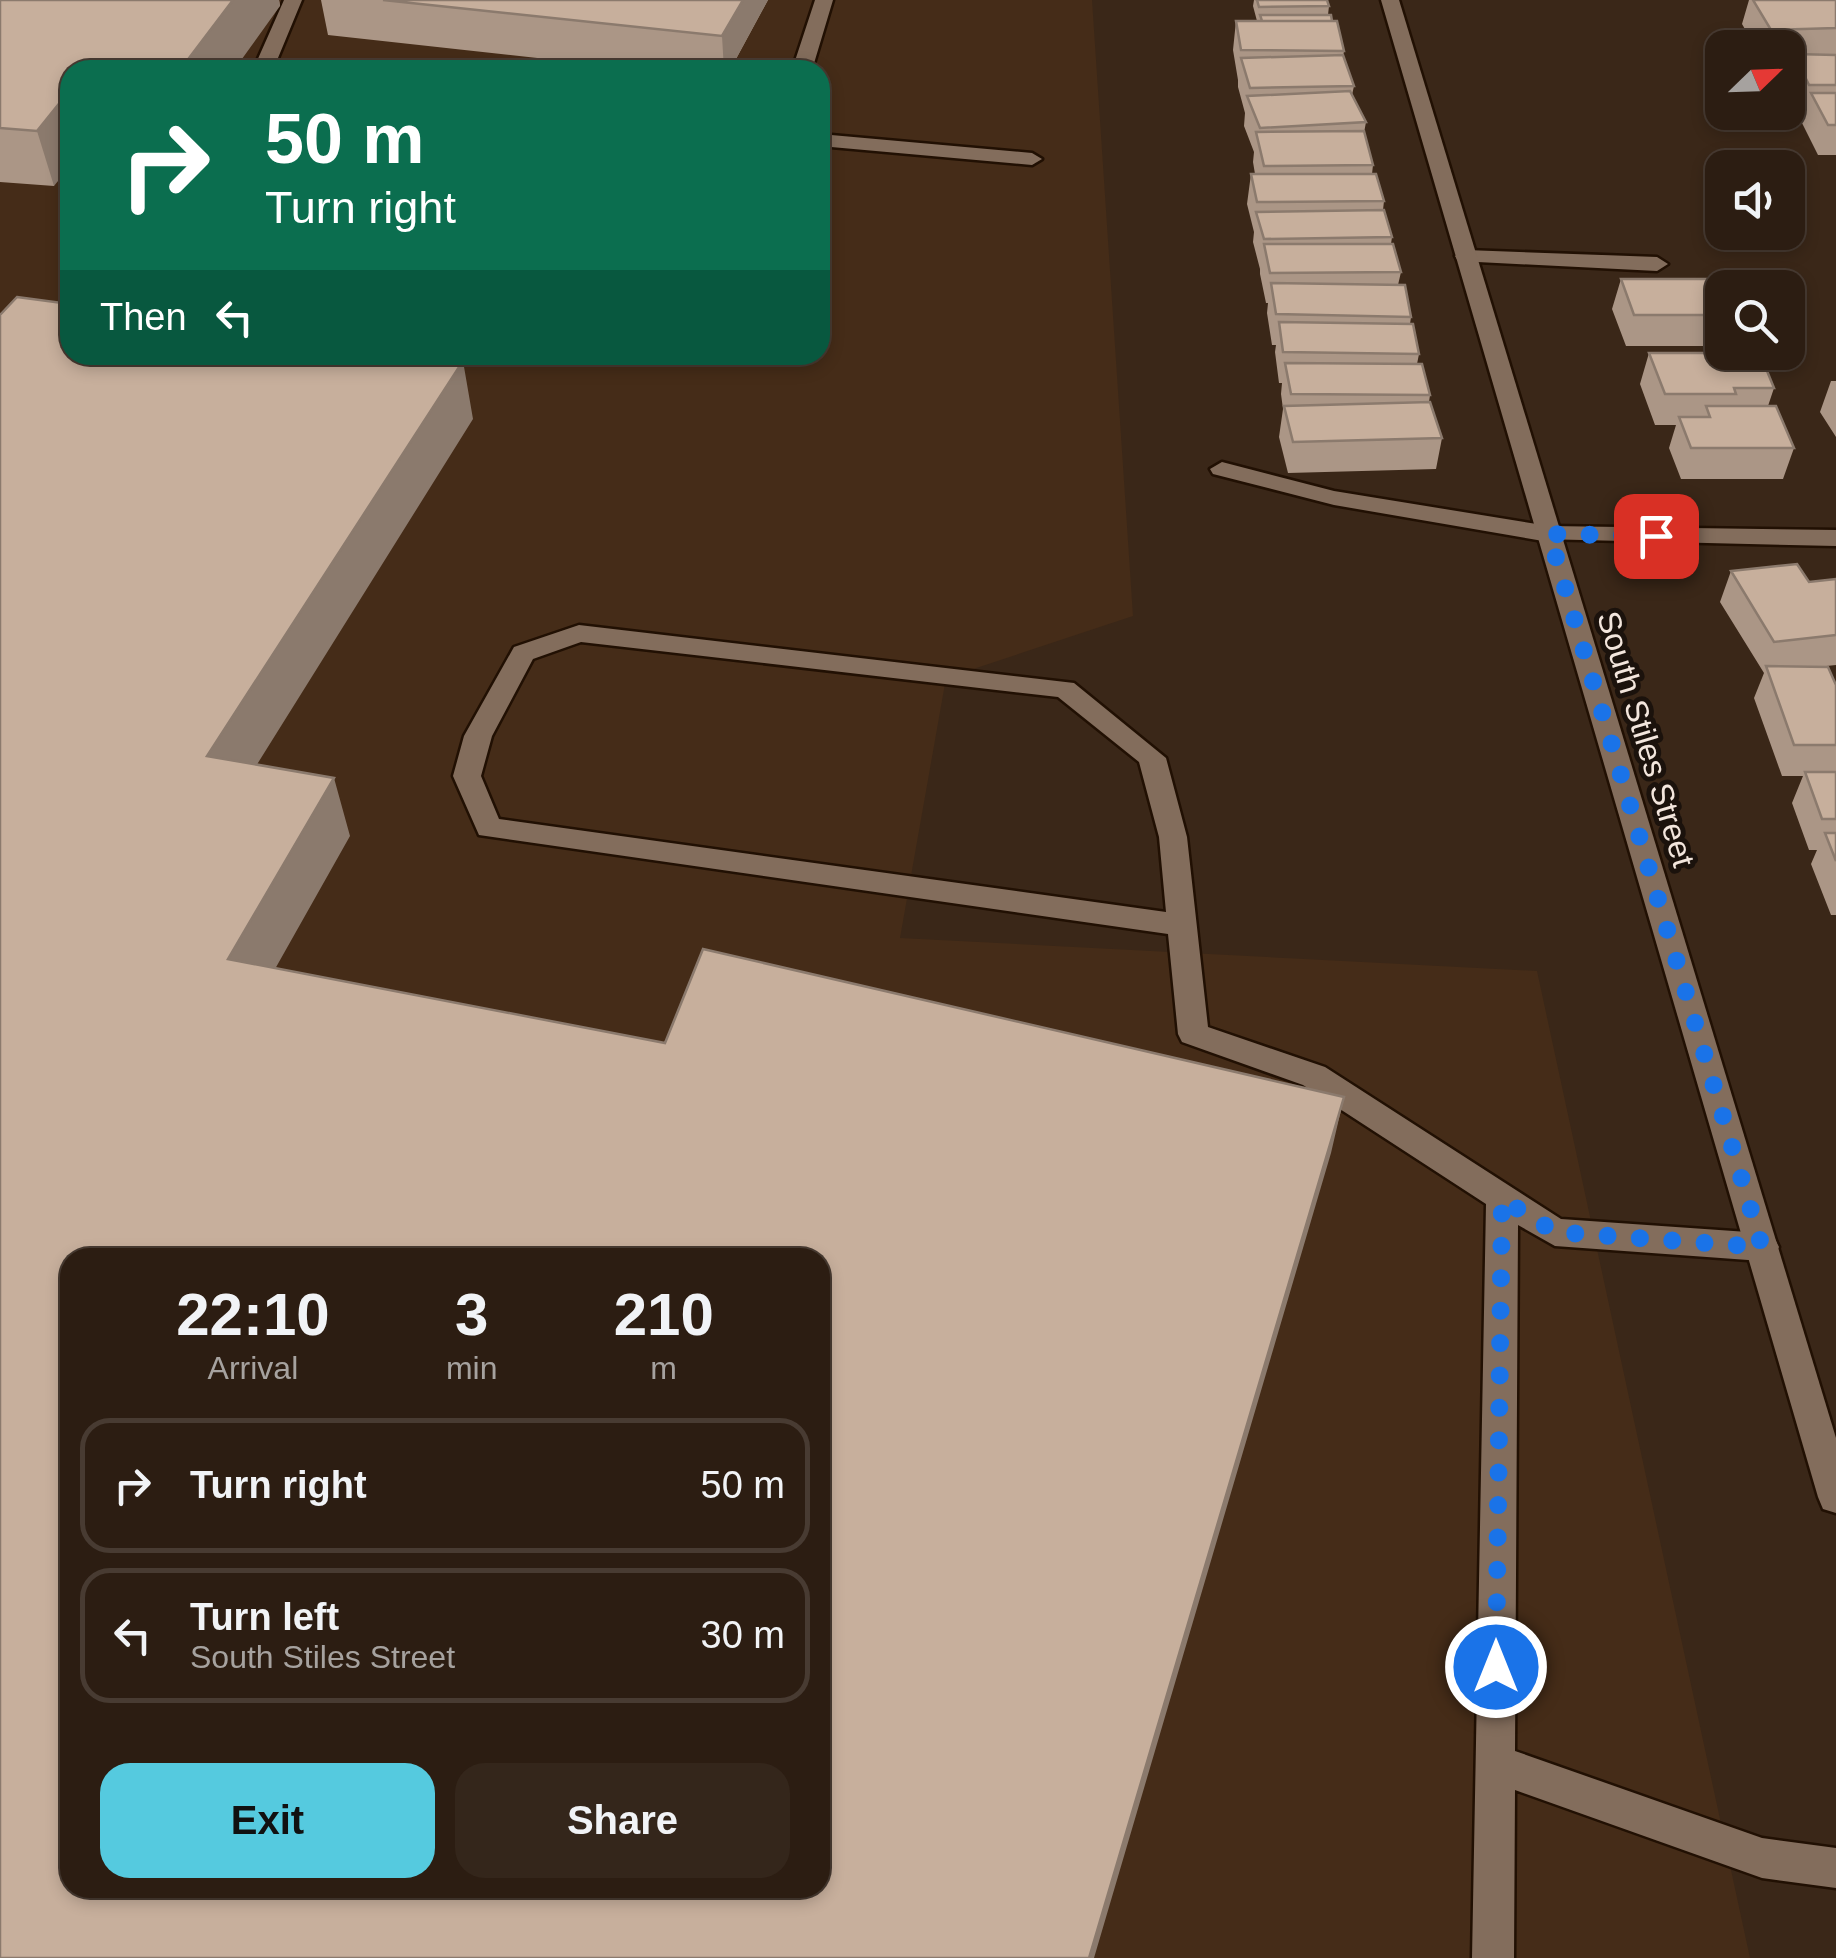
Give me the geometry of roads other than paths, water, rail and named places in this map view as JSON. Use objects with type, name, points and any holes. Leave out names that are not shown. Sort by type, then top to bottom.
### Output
[{"type":"main road","points":[[267,60],[293,0]]},
{"type":"main road","points":[[805,60],[824,0]]},
{"type":"main road","name":"South Stiles Street","points":[[1390,0],[1836,1497]]},
{"type":"main road","points":[[830,141],[1032,159]]},
{"type":"main road","points":[[1466,256],[1657,264]]},
{"type":"main road","points":[[1222,469],[1334,498],[1549,534],[1836,538]]},
{"type":"main road","points":[[1182,924],[489,828],[467,776],[478,736],[523,654],[579,633],[1065,689],[1152,758],[1173,837],[1182,924],[1193,1034],[1314,1076],[1555,1232],[1762,1247]]},
{"type":"main road","points":[[1493,1958],[1502,1199]]},
{"type":"main road","points":[[1497,1764],[1762,1858],[1836,1868]]}]
